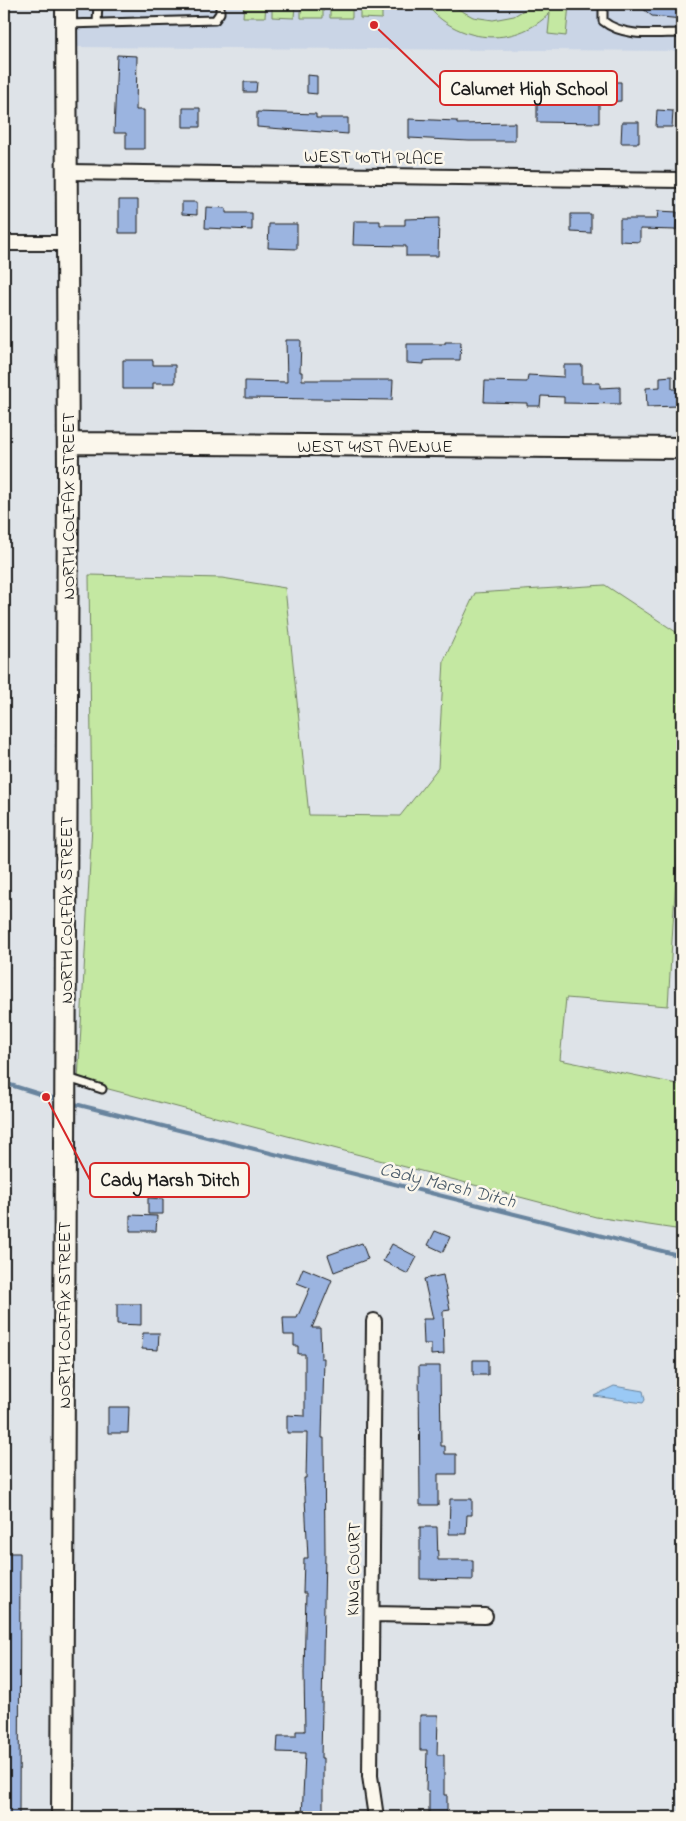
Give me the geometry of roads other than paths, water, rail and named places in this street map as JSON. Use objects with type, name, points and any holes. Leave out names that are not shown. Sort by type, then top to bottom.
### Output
[{"type":"street","name":"NORTH COLFAX STREET","points":[[62,1817],[65,1123],[70,1072],[66,4]]},
{"type":"street","name":"WEST 40TH PLACE","points":[[66,172],[682,180]]},
{"type":"street","points":[[4,243],[67,243]]},
{"type":"street","name":"WEST 41ST AVENUE","points":[[68,443],[682,448]]},
{"type":"street","name":"KING COURT","points":[[374,1321],[370,1776],[376,1817]]},
{"type":"street","points":[[372,1614],[486,1616]]},
{"type":"lane","points":[[97,23],[98,4]]},
{"type":"lane","points":[[66,24],[215,20],[220,13],[220,4]]},
{"type":"lane","points":[[603,4],[603,21],[612,28],[624,32],[682,33]]},
{"type":"lane","points":[[70,1072],[102,1088]]},
{"type":"water","points":[[614,1386],[643,1391],[645,1400],[643,1403],[594,1396]]},
{"type":"waterway","name":"Cady Marsh Ditch","points":[[4,1083],[59,1100]]},
{"type":"waterway","name":"Cady Marsh Ditch","points":[[71,1103],[682,1256]]},
{"type":"place","name":"Calumet High School","points":[[374,25]]},
{"type":"place","name":"Cady Marsh Ditch","points":[[46,1097]]}]
